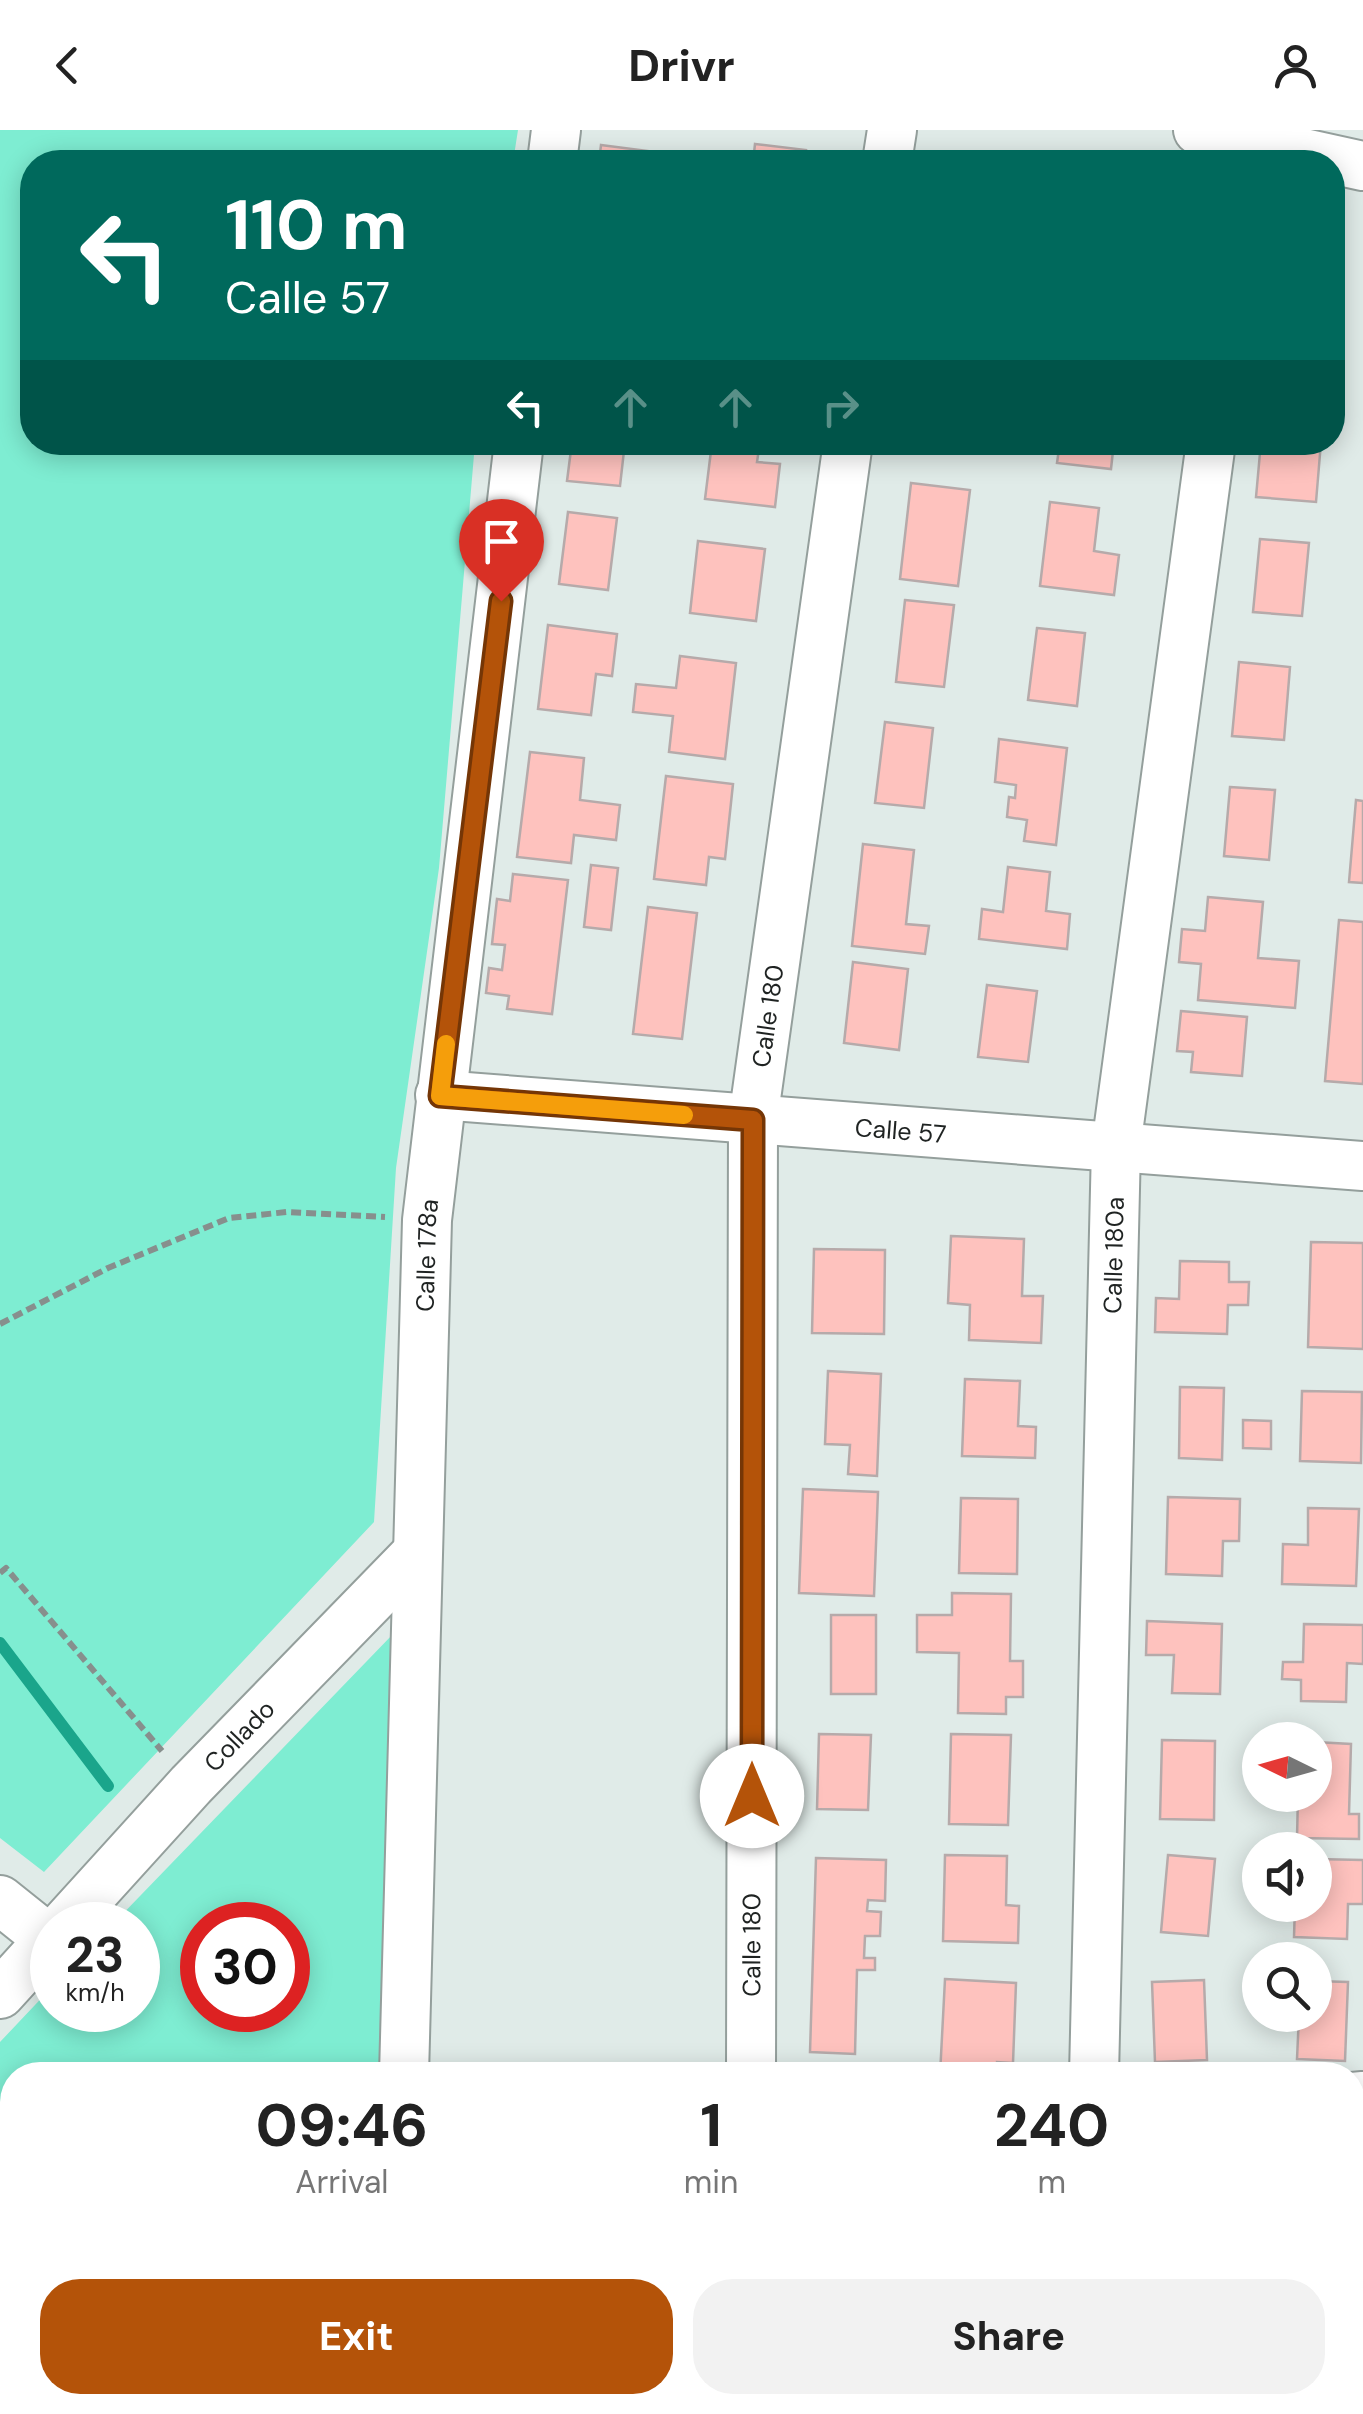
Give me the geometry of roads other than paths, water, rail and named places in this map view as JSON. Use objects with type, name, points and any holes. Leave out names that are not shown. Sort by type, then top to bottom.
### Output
[{"type":"street","points":[[1198,130],[1278,150]]},
{"type":"street","name":"Calle 178a","points":[[404,2062],[428,1220],[518,455]]},
{"type":"street","name":"Calle 180","points":[[752,2062],[753,1120],[846,455]]},
{"type":"street","name":"Calle 180a","points":[[1094,2062],[1116,1148],[1208,455]]},
{"type":"street","name":"Calle 57","points":[[440,1096],[1363,1166]]},
{"type":"street","name":"Collado","points":[[87,1902],[136,1852],[191,1785],[417,1553]]},
{"type":"street","points":[[0,1900],[30,1919]]},
{"type":"street","name":"Collado","points":[[0,1994],[30,1961]]},
{"type":"waterway","points":[[0,1643],[108,1786]]}]
